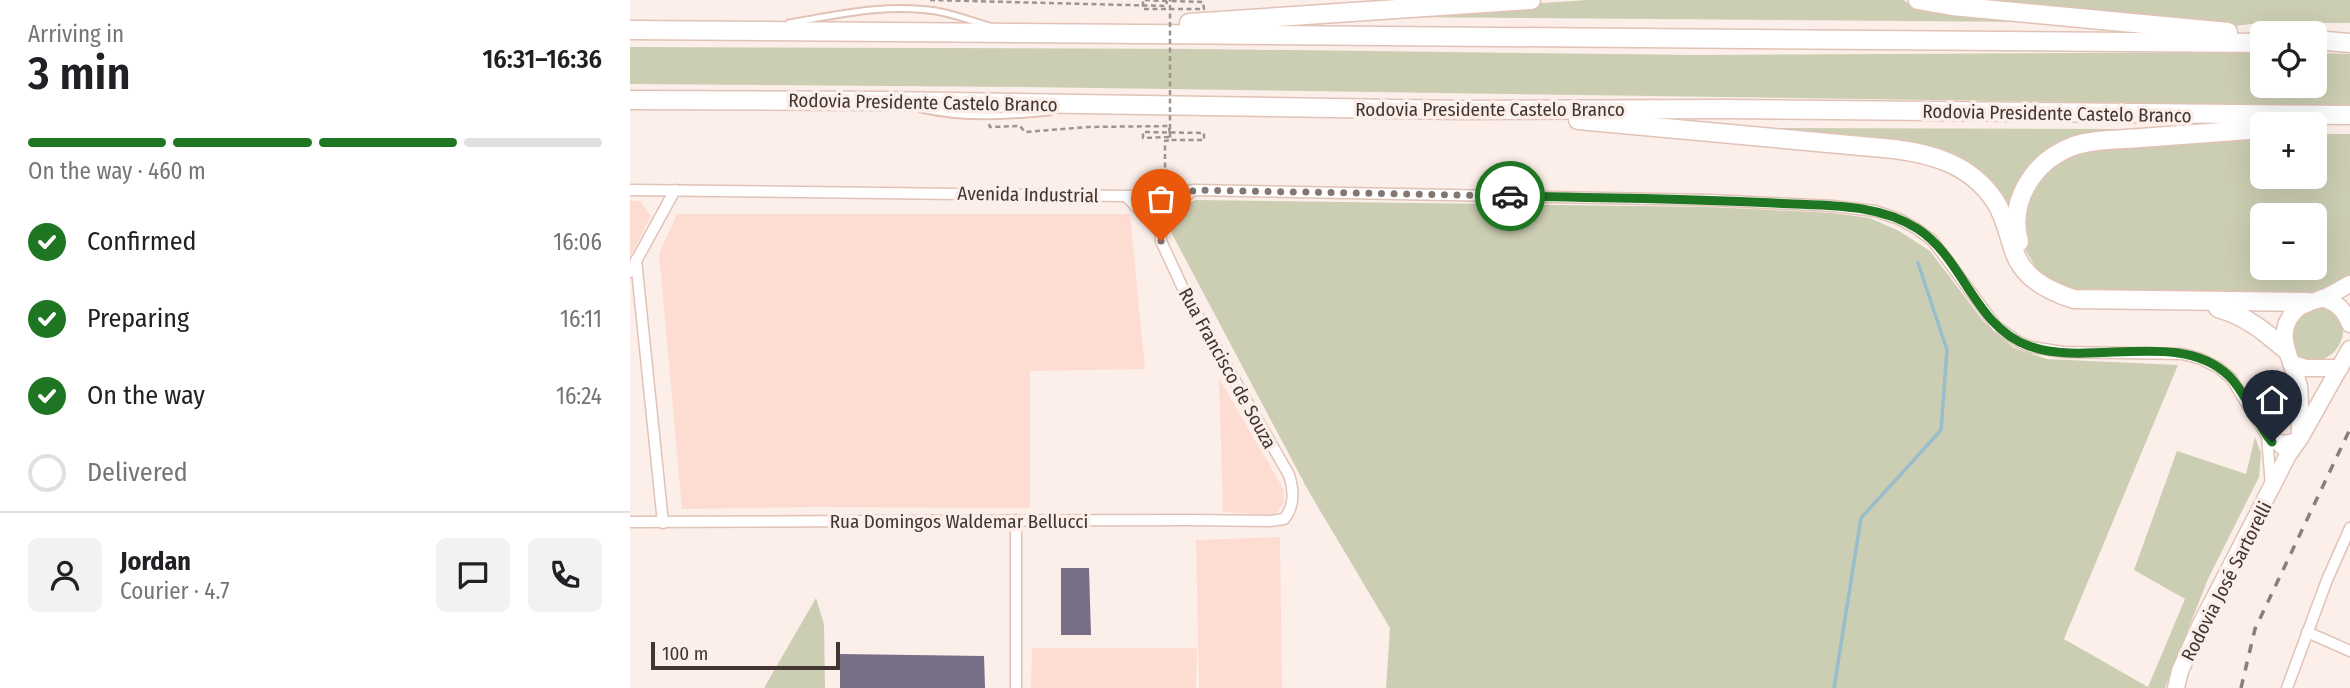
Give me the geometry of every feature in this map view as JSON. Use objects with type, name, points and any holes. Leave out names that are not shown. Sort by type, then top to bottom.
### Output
[{"type":"highway","points":[[1080,32],[1247,18],[1531,0]]},
{"type":"highway","points":[[1918,0],[1952,6],[2250,34]]},
{"type":"highway","points":[[630,30],[2250,43]]},
{"type":"highway","points":[[2327,42],[2350,43]]},
{"type":"highway","name":"Rodovia Presidente Castelo Branco","points":[[630,100],[1460,110],[1723,109],[2350,115]]},
{"type":"highway","points":[[1460,110],[1894,149],[1936,156],[1966,171],[1986,189],[2003,215],[2015,254],[2022,267],[2050,290],[2074,299],[2315,300]]},
{"type":"highway","points":[[2327,123],[2350,121]]},
{"type":"highway","points":[[2039,282],[2022,253],[2016,220],[2024,189],[2043,164],[2057,153],[2087,142],[2250,130]]},
{"type":"highway","points":[[2195,301],[2236,313],[2260,327],[2288,356]]},
{"type":"main road","points":[[2300,438],[2299,391],[2284,336],[2289,318],[2315,300],[2350,284]]},
{"type":"main road","points":[[2315,300],[2337,304],[2350,324]]},
{"type":"main road","name":"Rodovia José Sartorelli","points":[[2176,688],[2180,671],[2200,626],[2288,455],[2350,349]]},
{"type":"main road","points":[[2288,356],[2306,368],[2340,368]]},
{"type":"street","name":"Avenida Industrial","points":[[630,190],[1126,196],[1166,195],[1194,190],[1711,200],[1833,206],[1875,211],[1899,219],[1933,241],[1981,309],[2008,336],[2031,347],[2063,352],[2155,352],[2183,354],[2202,359],[2231,378],[2267,436],[2288,455]]},
{"type":"street","points":[[630,272],[676,190]]},
{"type":"street","points":[[1160,232],[1165,215],[1194,190]]},
{"type":"street","points":[[1126,196],[1160,232]]},
{"type":"street","name":"Rua Francisco de Souza","points":[[1160,232],[1166,254],[1186,295],[1289,475],[1293,499],[1287,517]]},
{"type":"street","points":[[636,260],[663,523]]},
{"type":"street","points":[[2272,490],[2267,436],[2283,441],[2300,438]]},
{"type":"street","name":"Rua Domingos Waldemar Bellucci","points":[[630,522],[1270,522],[1287,517]]},
{"type":"street","points":[[1016,520],[1016,688]]},
{"type":"street","points":[[2287,688],[2350,528]]},
{"type":"street","points":[[2307,632],[2350,651]]},
{"type":"lane","points":[[884,101],[950,114],[989,117],[1109,104]]},
{"type":"path","points":[[926,0],[1166,6],[1169,1]]},
{"type":"path","points":[[1143,0],[1169,1],[1203,2],[1204,9],[1143,9],[1143,0]]},
{"type":"path","points":[[1169,1],[1170,139]]},
{"type":"path","points":[[989,117],[990,127],[1020,126],[1025,132],[1088,127],[1169,126],[1170,139]]},
{"type":"path","points":[[1165,176],[1166,141],[1204,140],[1204,133],[1143,132],[1143,138],[1170,139]]},
{"type":"shaded area","points":[[630,201],[640,201],[651,216],[630,257]]},
{"type":"shaded area","points":[[677,214],[1130,214],[1145,369],[1030,371],[1030,508],[682,509],[659,254]]},
{"type":"shaded area","points":[[1219,378],[1284,490],[1284,503],[1274,515],[1223,512]]},
{"type":"shaded area","points":[[1280,537],[1282,688],[1199,688],[1196,540]]},
{"type":"shaded area","points":[[1032,648],[1197,648],[1196,688],[1031,688]]},
{"type":"green space","points":[[1587,0],[1903,0],[1910,4],[2025,18],[2030,22],[1391,17],[1391,13]]},
{"type":"green space","points":[[1944,0],[2350,0],[2350,23],[2250,21],[2250,24],[2235,26]]},
{"type":"green space","points":[[630,47],[1198,49],[1699,55],[2250,52],[2250,98],[2327,98],[2327,53],[2350,54],[2350,106],[630,84]]},
{"type":"green space","points":[[1775,128],[2128,129],[2130,133],[2068,140],[2010,211],[1954,156],[1925,145],[1776,133]]},
{"type":"green space","points":[[2327,134],[2350,134],[2350,280],[2310,298],[2078,293],[2063,289],[2039,273],[2023,246],[2024,200],[2051,163],[2095,147],[2250,136],[2250,189],[2327,189]]},
{"type":"green space","points":[[1196,200],[1710,207],[1832,213],[1870,218],[1899,231],[1930,251],[1984,322],[2014,348],[2047,359],[2178,365],[2064,639],[2148,687],[2185,599],[2134,570],[2177,451],[2246,474],[2255,437],[2261,453],[2259,477],[2208,579],[2165,688],[1386,688],[1390,628],[1309,492],[1171,232],[1182,208]]},
{"type":"green space","points":[[2321,306],[2339,318],[2342,337],[2335,351],[2323,359],[2309,363],[2292,351],[2291,334],[2300,316]]},
{"type":"green space","points":[[816,598],[824,624],[825,688],[764,688]]},
{"type":"building","points":[[1061,568],[1089,568],[1091,635],[1061,635]]},
{"type":"building","points":[[840,654],[984,656],[985,688],[840,688]]},
{"type":"waterway","points":[[1834,688],[1861,518],[1941,430],[1947,350],[1918,263]]},
{"type":"railway","points":[[2241,688],[2255,629],[2350,429]]},
{"type":"way so far","points":[[1161,241],[1160,232],[1165,215],[1194,190],[1510,196]]},
{"type":"route","points":[[1510,196],[1711,200],[1833,206],[1875,211],[1899,219],[1933,241],[1981,309],[2008,336],[2031,347],[2048,351],[2155,352],[2183,354],[2202,359],[2231,378],[2272,442]]}]
